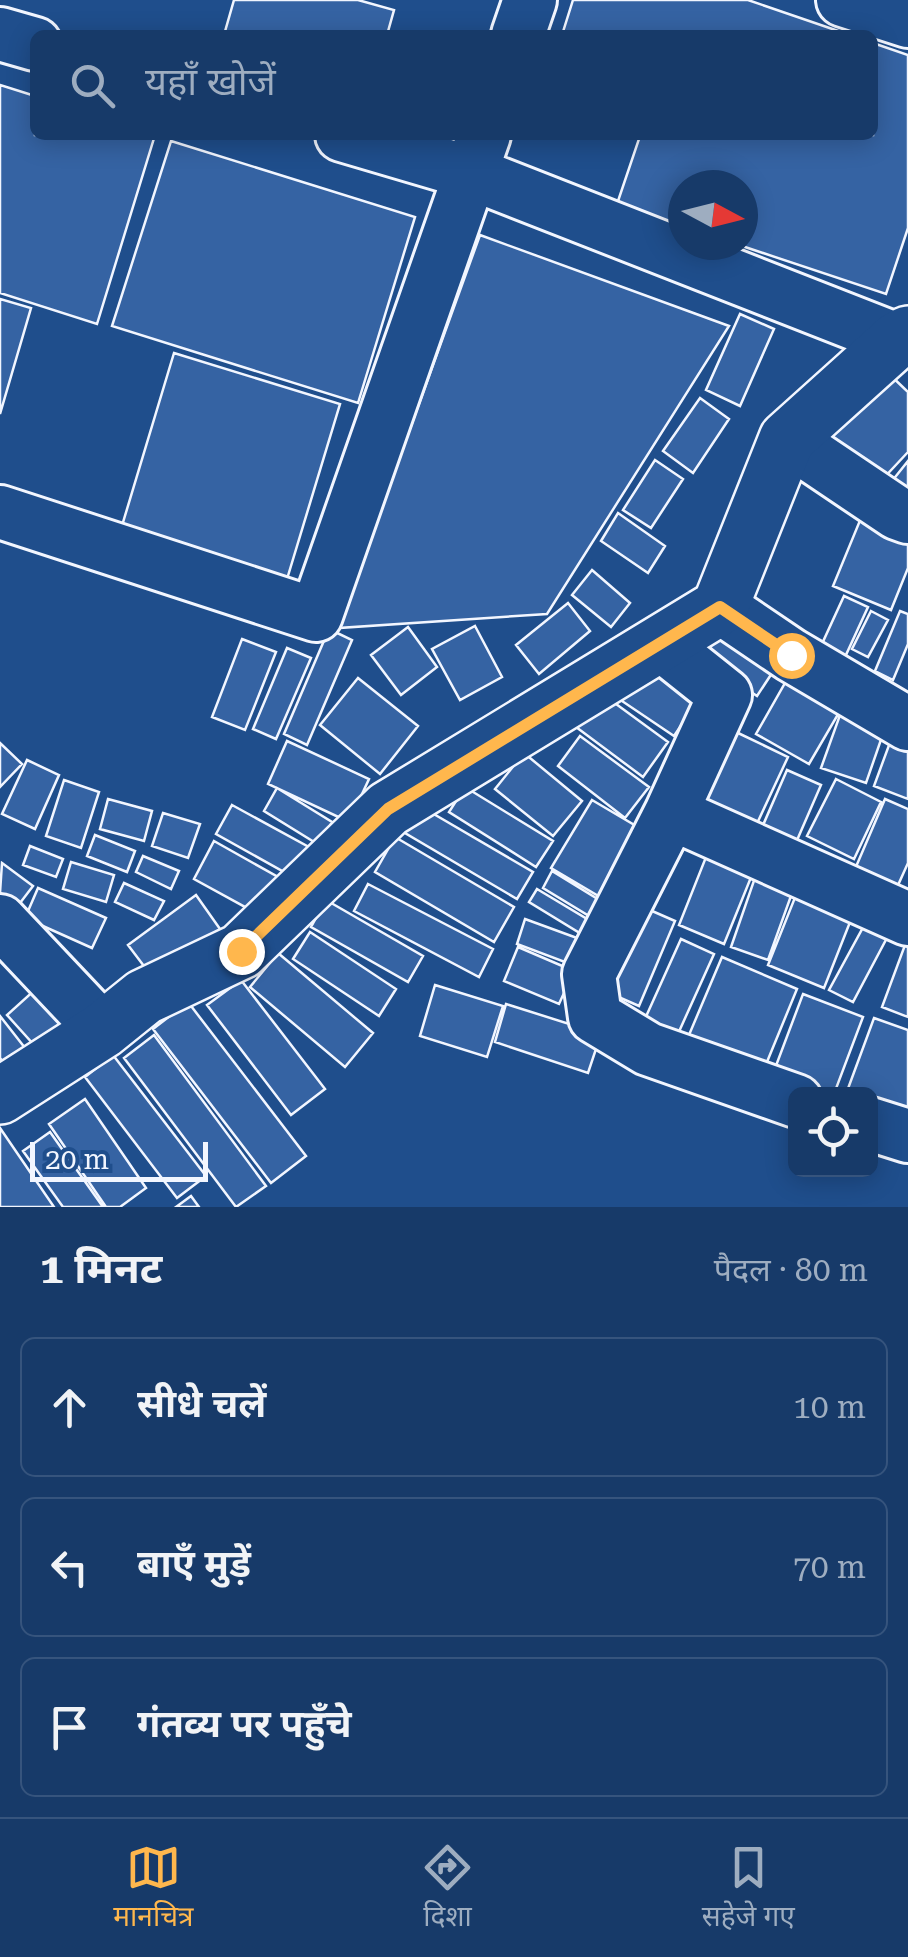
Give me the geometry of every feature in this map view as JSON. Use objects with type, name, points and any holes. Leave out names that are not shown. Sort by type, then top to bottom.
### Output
[{"type":"street","points":[[520,30],[530,0]]},
{"type":"street","points":[[843,0],[908,21]]},
{"type":"street","points":[[0,34],[30,43]]},
{"type":"street","points":[[0,1096],[103,1030],[144,998],[241,951],[388,809],[720,607],[787,439],[902,337],[477,154],[378,140]]},
{"type":"street","points":[[0,512],[316,615],[477,154]]},
{"type":"street","points":[[787,439],[908,517]]},
{"type":"street","points":[[720,607],[791,655],[908,724]]},
{"type":"street","points":[[660,644],[725,696],[671,813],[588,974],[595,1017],[648,1049],[788,1098]]},
{"type":"street","points":[[671,813],[908,919]]},
{"type":"street","points":[[0,921],[103,1030]]},
{"type":"street","points":[[878,1127],[908,1136]]},
{"type":"building","points":[[234,0],[358,0],[394,10],[388,30],[225,30]]},
{"type":"building","points":[[573,0],[748,0],[835,30],[564,30]]},
{"type":"building","points":[[878,45],[908,55],[908,228],[886,294],[758,251],[758,170],[668,170],[668,221],[617,204],[639,140],[878,140]]},
{"type":"building","points":[[0,85],[30,94],[30,140],[153,140],[97,324],[0,293]]},
{"type":"building","points":[[171,141],[415,217],[358,403],[112,326]]},
{"type":"building","points":[[480,235],[729,326],[547,614],[338,628]]},
{"type":"building","points":[[0,299],[31,308],[0,414]]},
{"type":"building","points":[[740,314],[774,329],[740,406],[706,390]]},
{"type":"building","points":[[174,353],[340,404],[284,589],[118,539]]},
{"type":"building","points":[[886,371],[908,392],[908,452],[879,483],[827,434]]},
{"type":"building","points":[[700,398],[729,419],[693,473],[663,451]]},
{"type":"building","points":[[655,460],[683,479],[651,528],[623,510]]},
{"type":"building","points":[[908,461],[908,503],[888,486]]},
{"type":"building","points":[[618,513],[665,546],[648,573],[601,541]]},
{"type":"building","points":[[861,518],[908,537],[908,568],[891,610],[833,586]]},
{"type":"building","points":[[592,570],[630,603],[611,627],[572,595]]},
{"type":"building","points":[[844,596],[868,607],[845,657],[821,646]]},
{"type":"building","points":[[568,603],[590,631],[539,674],[516,645]]},
{"type":"building","points":[[871,611],[888,620],[868,657],[852,649]]},
{"type":"building","points":[[900,611],[908,614],[908,644],[893,680],[875,671]]},
{"type":"building","points":[[475,626],[502,677],[460,700],[432,649]]},
{"type":"building","points":[[408,627],[437,667],[401,695],[371,655]]},
{"type":"building","points":[[329,629],[352,640],[307,745],[284,734]]},
{"type":"building","points":[[721,631],[776,667],[757,696],[702,659]]},
{"type":"building","points":[[242,639],[276,652],[245,730],[212,717]]},
{"type":"building","points":[[287,648],[311,658],[276,739],[253,729]]},
{"type":"building","points":[[648,656],[703,693],[674,736],[619,699]]},
{"type":"building","points":[[793,669],[847,699],[809,764],[756,734]]},
{"type":"building","points":[[358,678],[418,726],[380,774],[320,725]]},
{"type":"building","points":[[601,693],[668,742],[643,777],[576,727]]},
{"type":"building","points":[[840,715],[884,731],[866,783],[821,768]]},
{"type":"building","points":[[736,732],[788,757],[753,832],[701,807]]},
{"type":"building","points":[[580,736],[649,787],[625,818],[558,766]]},
{"type":"building","points":[[892,737],[908,743],[908,799],[874,786]]},
{"type":"building","points":[[287,741],[369,779],[349,822],[268,784]]},
{"type":"building","points":[[0,743],[22,764],[0,787]]},
{"type":"building","points":[[524,753],[582,801],[553,836],[495,789]]},
{"type":"building","points":[[27,760],[59,775],[35,829],[2,814]]},
{"type":"building","points":[[787,770],[821,785],[791,854],[757,839]]},
{"type":"building","points":[[836,779],[881,802],[854,859],[807,836]]},
{"type":"building","points":[[64,780],[99,792],[81,848],[46,836]]},
{"type":"building","points":[[465,787],[553,841],[536,867],[449,812]]},
{"type":"building","points":[[277,788],[332,822],[319,845],[264,811]]},
{"type":"building","points":[[108,799],[152,811],[144,841],[100,829]]},
{"type":"building","points":[[885,799],[908,809],[908,863],[894,894],[852,876]]},
{"type":"building","points":[[592,800],[653,836],[612,904],[551,868]]},
{"type":"building","points":[[232,805],[318,852],[302,882],[216,834]]},
{"type":"building","points":[[420,806],[533,872],[517,899],[405,833]]},
{"type":"building","points":[[163,813],[200,824],[188,858],[152,846]]},
{"type":"building","points":[[95,835],[135,851],[127,872],[87,856]]},
{"type":"building","points":[[395,837],[514,907],[494,942],[375,872]]},
{"type":"building","points":[[214,841],[287,882],[267,919],[194,879]]},
{"type":"building","points":[[30,846],[63,859],[56,877],[23,865]]},
{"type":"building","points":[[710,847],[756,865],[724,944],[679,925]]},
{"type":"building","points":[[143,856],[179,871],[171,889],[136,872]]},
{"type":"building","points":[[71,862],[114,875],[106,902],[63,889]]},
{"type":"building","points":[[2,863],[33,886],[17,907],[0,893]]},
{"type":"building","points":[[758,869],[796,882],[768,960],[731,947]]},
{"type":"building","points":[[552,871],[609,906],[599,922],[543,888]]},
{"type":"building","points":[[124,883],[164,901],[154,920],[115,902]]},
{"type":"building","points":[[368,884],[493,949],[479,977],[354,911]]},
{"type":"building","points":[[38,888],[106,918],[92,948],[25,918]]},
{"type":"building","points":[[537,889],[592,922],[583,935],[529,902]]},
{"type":"building","points":[[798,890],[854,912],[824,988],[768,965]]},
{"type":"building","points":[[196,895],[220,929],[153,978],[128,945]]},
{"type":"building","points":[[326,900],[423,956],[408,982],[311,927]]},
{"type":"building","points":[[643,907],[675,921],[639,1006],[607,992]]},
{"type":"building","points":[[525,919],[588,942],[578,967],[517,944]]},
{"type":"building","points":[[866,922],[889,934],[853,1002],[829,990]]},
{"type":"building","points":[[310,932],[396,989],[379,1016],[293,959]]},
{"type":"building","points":[[908,937],[908,1017],[882,1007]]},
{"type":"building","points":[[681,939],[714,954],[677,1036],[644,1021]]},
{"type":"building","points":[[518,947],[574,971],[559,1004],[504,981]]},
{"type":"building","points":[[278,953],[373,1033],[345,1067],[250,987]]},
{"type":"building","points":[[722,957],[797,989],[762,1074],[686,1042]]},
{"type":"building","points":[[241,980],[325,1089],[291,1115],[207,1005]]},
{"type":"building","points":[[435,985],[503,1006],[487,1057],[420,1036]]},
{"type":"building","points":[[38,987],[66,1019],[35,1046],[7,1015]]},
{"type":"building","points":[[803,994],[863,1017],[837,1087],[816,1087],[774,1071]]},
{"type":"building","points":[[188,1002],[306,1156],[271,1183],[153,1029]]},
{"type":"building","points":[[506,1004],[601,1034],[588,1073],[495,1042]]},
{"type":"building","points":[[0,1016],[36,1062],[15,1077],[0,1058]]},
{"type":"building","points":[[874,1018],[908,1030],[908,1120],[878,1110],[878,1087],[849,1087]]},
{"type":"building","points":[[154,1035],[266,1186],[236,1207],[124,1058]]},
{"type":"building","points":[[113,1055],[206,1176],[177,1198],[85,1077]]},
{"type":"building","points":[[85,1099],[146,1188],[120,1207],[106,1207],[49,1124]]},
{"type":"building","points":[[0,1128],[54,1207],[0,1207]]},
{"type":"building","points":[[50,1132],[103,1207],[63,1207],[23,1151]]},
{"type":"building","points":[[191,1196],[199,1207],[176,1207]]},
{"type":"route","points":[[241,951],[388,809],[720,607],[791,655]]}]
